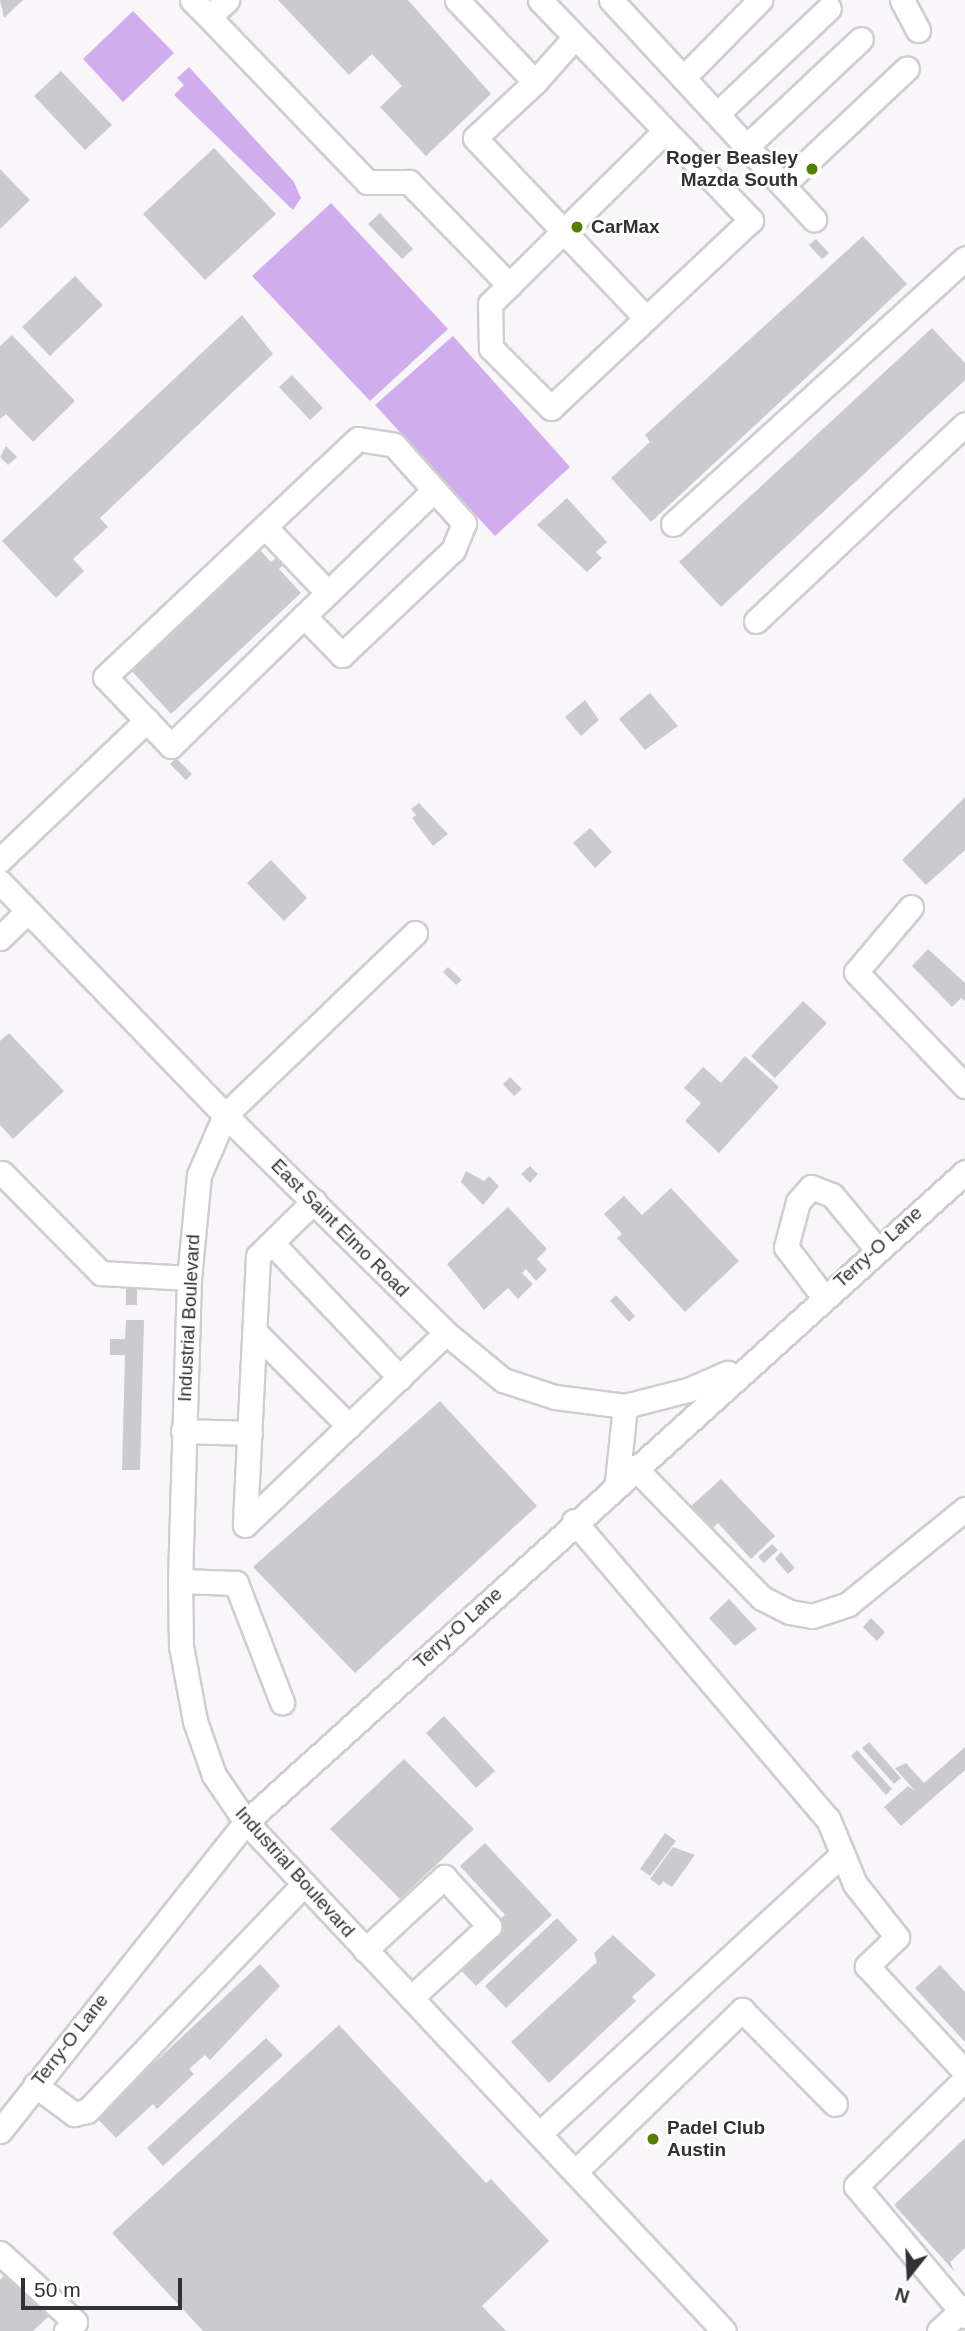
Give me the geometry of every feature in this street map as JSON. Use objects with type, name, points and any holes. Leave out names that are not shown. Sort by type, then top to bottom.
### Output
[{"type":"street","points":[[192,0],[366,182],[409,182],[509,285]]},
{"type":"street","points":[[209,18],[227,0]]},
{"type":"street","points":[[457,0],[535,82]]},
{"type":"street","points":[[540,0],[751,220],[551,408],[491,348],[490,304],[664,131]]},
{"type":"street","points":[[611,0],[814,219]]},
{"type":"street","points":[[683,78],[761,0]]},
{"type":"street","points":[[902,0],[918,30]]},
{"type":"street","points":[[717,114],[829,8]]},
{"type":"street","points":[[575,37],[535,82],[475,138],[646,318]]},
{"type":"street","points":[[747,146],[861,39]]},
{"type":"street","points":[[783,185],[907,68]]},
{"type":"street","points":[[673,524],[965,258]]},
{"type":"street","points":[[756,621],[965,424]]},
{"type":"street","points":[[304,616],[342,655],[453,550],[464,523],[434,489],[394,445],[358,439],[105,677],[171,746],[304,616],[328,593],[434,489]]},
{"type":"street","points":[[265,527],[328,593]]},
{"type":"street","points":[[0,860],[147,720]]},
{"type":"street","name":"East Saint Elmo Road","points":[[0,882],[225,1115],[446,1333],[503,1380],[555,1397],[625,1406],[688,1390],[753,1359]]},
{"type":"street","points":[[911,907],[856,972],[965,1086]]},
{"type":"street","points":[[0,937],[27,912]]},
{"type":"street","points":[[225,1115],[415,933]]},
{"type":"street","name":"Industrial Boulevard","points":[[225,1115],[199,1175],[190,1279],[180,1581],[181,1647],[195,1721],[214,1775],[246,1822],[724,2331]]},
{"type":"street","name":"Terry-O Lane","points":[[0,2131],[246,1822],[634,1466],[876,1248],[965,1172]]},
{"type":"street","points":[[2,1173],[101,1273],[190,1279]]},
{"type":"street","points":[[925,1205],[965,1186]]},
{"type":"street","points":[[823,1296],[786,1247],[798,1202],[811,1187],[832,1195],[876,1248]]},
{"type":"street","points":[[314,1201],[258,1256],[246,1525],[446,1333]]},
{"type":"street","points":[[272,1243],[400,1378]]},
{"type":"street","points":[[254,1332],[349,1426]]},
{"type":"street","points":[[617,1482],[625,1406]]},
{"type":"street","points":[[183,1431],[250,1433]]},
{"type":"street","points":[[634,1466],[762,1598],[790,1612],[813,1616],[848,1604],[965,1509]]},
{"type":"street","points":[[574,1521],[828,1819],[855,1884],[897,1937],[867,1966],[965,2072]]},
{"type":"street","points":[[180,1581],[236,1583],[282,1702]]},
{"type":"street","points":[[539,2134],[842,1854]]},
{"type":"street","points":[[365,1950],[444,1877],[489,1926],[411,1998]]},
{"type":"street","points":[[35,2085],[74,2114],[87,2111],[304,1884]]},
{"type":"street","points":[[575,2172],[743,2010],[835,2104]]},
{"type":"street","points":[[939,2331],[964,2312],[856,2186],[965,2079]]},
{"type":"street","points":[[0,2253],[75,2322],[66,2331]]},
{"type":"shaded area","points":[[133,11],[174,53],[123,102],[83,59]]},
{"type":"shaded area","points":[[189,67],[294,182],[301,198],[293,210],[174,95],[184,85],[177,78]]},
{"type":"shaded area","points":[[331,203],[448,329],[370,401],[252,276]]},
{"type":"shaded area","points":[[453,336],[570,467],[495,536],[375,405]]},
{"type":"building","points":[[0,0],[23,0],[4,18]]},
{"type":"building","points":[[278,0],[408,0],[491,94],[426,156],[380,107],[402,86],[372,54],[349,75]]},
{"type":"building","points":[[61,71],[112,125],[85,150],[34,96]]},
{"type":"building","points":[[214,148],[276,214],[205,280],[143,214]]},
{"type":"building","points":[[0,169],[30,200],[0,229]]},
{"type":"building","points":[[380,213],[413,249],[402,259],[368,224]]},
{"type":"building","points":[[863,236],[907,284],[651,522],[611,478],[650,442],[645,435]]},
{"type":"building","points":[[816,239],[829,253],[822,259],[809,245]]},
{"type":"building","points":[[75,276],[103,305],[50,356],[22,327]]},
{"type":"building","points":[[242,315],[273,354],[100,518],[108,527],[73,559],[84,571],[56,598],[2,541]]},
{"type":"building","points":[[932,328],[965,363],[965,380],[721,607],[679,562]]},
{"type":"building","points":[[12,335],[75,401],[33,442],[6,414],[0,419],[0,346]]},
{"type":"building","points":[[292,375],[323,408],[310,420],[279,387]]},
{"type":"building","points":[[6,446],[17,457],[8,465],[0,457]]},
{"type":"building","points":[[567,498],[607,542],[596,552],[602,558],[587,572],[537,525]]},
{"type":"building","points":[[259,549],[271,562],[277,557],[284,564],[279,569],[301,593],[171,714],[130,669]]},
{"type":"building","points":[[650,693],[678,726],[645,750],[619,719]]},
{"type":"building","points":[[585,700],[599,720],[581,736],[565,717]]},
{"type":"building","points":[[176,758],[192,774],[186,780],[170,764]]},
{"type":"building","points":[[965,797],[965,850],[926,885],[902,860]]},
{"type":"building","points":[[419,803],[448,834],[433,846],[412,818],[416,815],[411,809]]},
{"type":"building","points":[[590,828],[612,852],[595,868],[573,843]]},
{"type":"building","points":[[271,860],[307,898],[284,921],[247,883]]},
{"type":"building","points":[[928,949],[965,983],[965,1001],[961,998],[952,1007],[912,966]]},
{"type":"building","points":[[448,967],[462,980],[456,985],[443,972]]},
{"type":"building","points":[[803,1001],[827,1023],[775,1078],[751,1056]]},
{"type":"building","points":[[9,1033],[64,1091],[13,1139],[0,1125],[0,1041]]},
{"type":"building","points":[[745,1056],[779,1087],[719,1153],[685,1121],[701,1103],[684,1088],[703,1067],[721,1083]]},
{"type":"building","points":[[510,1077],[522,1089],[514,1096],[503,1084]]},
{"type":"building","points":[[530,1166],[538,1174],[530,1183],[521,1174]]},
{"type":"building","points":[[466,1171],[484,1181],[489,1176],[499,1186],[483,1205],[461,1182]]},
{"type":"building","points":[[671,1188],[739,1261],[685,1312],[617,1238],[622,1234],[604,1214],[624,1196],[642,1215]]},
{"type":"building","points":[[508,1207],[547,1249],[537,1259],[547,1270],[536,1281],[526,1269],[522,1273],[533,1284],[518,1299],[508,1288],[484,1310],[447,1264]]},
{"type":"building","points":[[126,1284],[137,1284],[137,1305],[126,1305]]},
{"type":"building","points":[[616,1295],[635,1316],[629,1322],[610,1301]]},
{"type":"building","points":[[126,1320],[144,1320],[140,1470],[122,1470],[125,1355],[110,1355],[110,1339],[125,1339]]},
{"type":"building","points":[[440,1401],[537,1506],[355,1673],[253,1567]]},
{"type":"building","points":[[721,1479],[775,1536],[751,1559],[718,1523],[710,1531],[689,1508]]},
{"type":"building","points":[[772,1544],[778,1550],[764,1563],[758,1557]]},
{"type":"building","points":[[781,1552],[795,1568],[788,1574],[775,1559]]},
{"type":"building","points":[[729,1599],[757,1629],[735,1646],[709,1618]]},
{"type":"building","points":[[871,1618],[885,1632],[877,1641],[863,1627]]},
{"type":"building","points":[[444,1716],[495,1771],[476,1788],[426,1733]]},
{"type":"building","points":[[869,1742],[901,1778],[894,1784],[862,1748]]},
{"type":"building","points":[[965,1747],[965,1770],[901,1826],[884,1807],[908,1786],[915,1791],[895,1768],[906,1763],[924,1783]]},
{"type":"building","points":[[857,1750],[892,1789],[886,1795],[851,1756]]},
{"type":"building","points":[[404,1759],[474,1829],[400,1899],[330,1829]]},
{"type":"building","points":[[665,1833],[676,1841],[650,1876],[640,1869]]},
{"type":"building","points":[[485,1843],[552,1915],[476,1986],[453,1962],[505,1915],[460,1866]]},
{"type":"building","points":[[673,1847],[695,1855],[672,1887],[663,1881],[660,1886],[650,1879]]},
{"type":"building","points":[[557,1918],[578,1940],[506,2008],[485,1986]]},
{"type":"building","points":[[613,1935],[656,1975],[632,1997],[636,2001],[549,2083],[511,2042],[597,1962],[594,1953]]},
{"type":"building","points":[[260,1964],[280,1986],[210,2060],[205,2055],[189,2069],[194,2074],[157,2109],[153,2104],[116,2138],[96,2117]]},
{"type":"building","points":[[940,1965],[965,1992],[965,2042],[915,1988]]},
{"type":"building","points":[[339,2025],[486,2183],[491,2179],[549,2241],[482,2306],[506,2331],[203,2331],[112,2233]]},
{"type":"building","points":[[266,2038],[283,2055],[163,2166],[147,2148]]},
{"type":"building","points":[[965,2138],[965,2248],[950,2262],[955,2272],[894,2205]]},
{"type":"building","points":[[8,2272],[49,2316],[33,2331],[0,2331],[0,2280]]},
{"type":"place","name":"Roger Beasley Mazda South","points":[[812,169]]},
{"type":"place","name":"CarMax","points":[[577,227]]},
{"type":"place","name":"Padel Club Austin","points":[[653,2139]]}]
